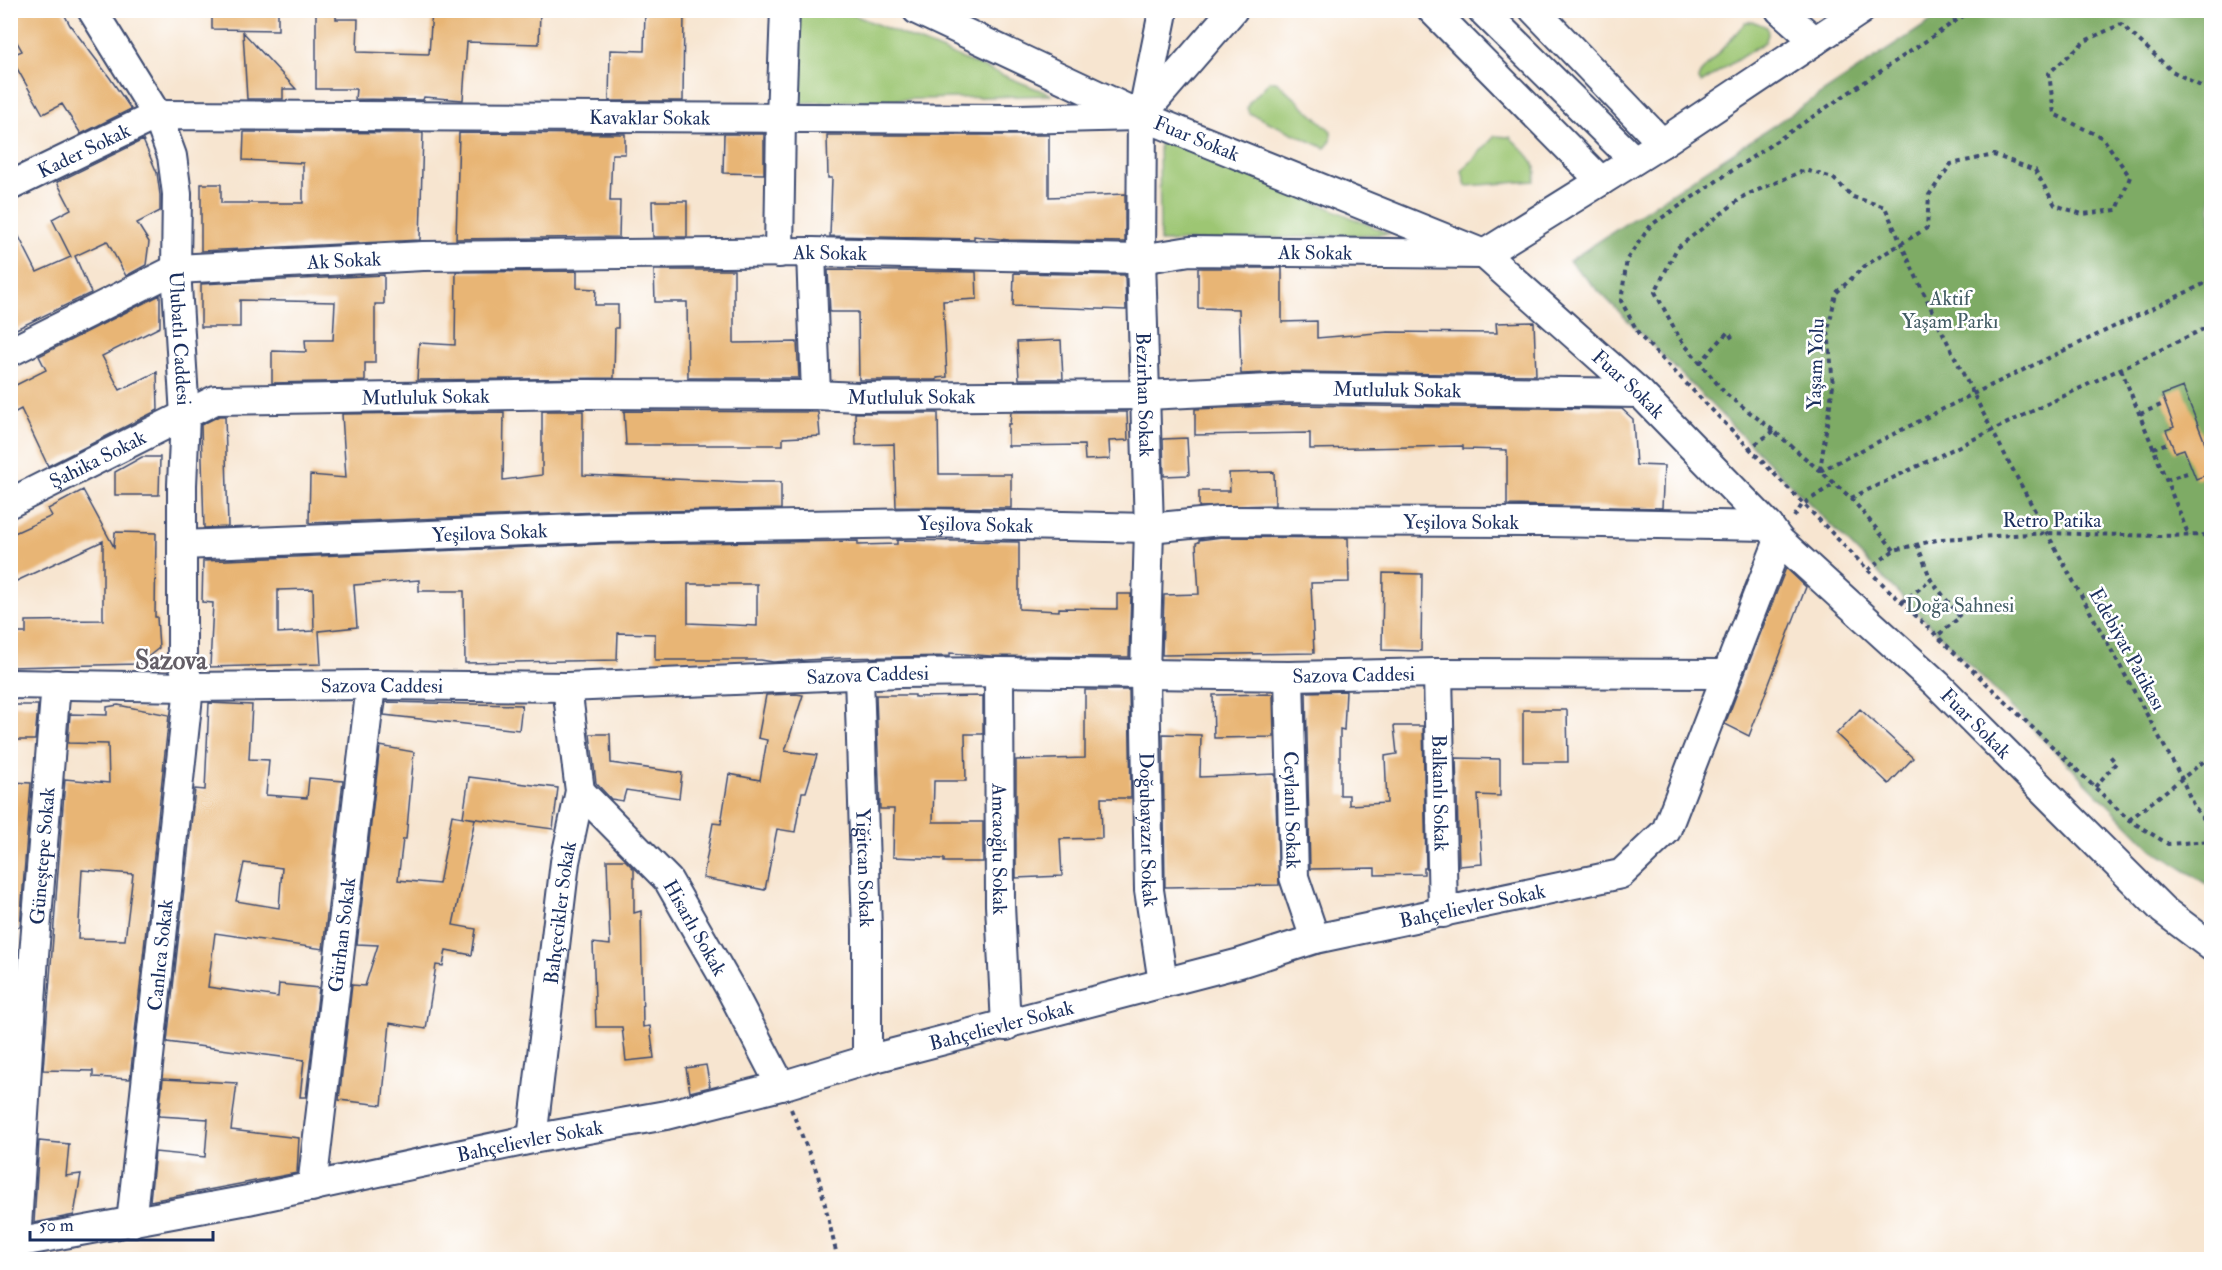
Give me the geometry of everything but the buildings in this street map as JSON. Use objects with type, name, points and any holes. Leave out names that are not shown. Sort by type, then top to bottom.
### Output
[{"type":"street","name":"Ulubatlı Caddesi","points":[[92,10],[157,116],[172,156],[177,194],[176,269],[185,416],[182,657],[189,687]]},
{"type":"street","points":[[779,253],[785,10]]},
{"type":"street","name":"Fuar Sokak","points":[[917,10],[1142,116],[1484,254],[1640,393],[1774,533],[1937,684],[2163,910],[2211,947]]},
{"type":"street","name":"Bezirhan Sokak","points":[[1145,675],[1149,528],[1141,259],[1142,116],[1162,16],[1160,10]]},
{"type":"street","points":[[1142,116],[1233,10]]},
{"type":"street","points":[[1432,10],[1601,181]]},
{"type":"street","points":[[1482,10],[1634,160]]},
{"type":"street","points":[[1534,10],[1662,142]]},
{"type":"street","points":[[1780,10],[1815,41]]},
{"type":"street","points":[[1484,254],[1662,142],[1861,10]]},
{"type":"street","name":"Kavaklar Sokak","points":[[157,116],[1019,119],[1142,116]]},
{"type":"street","name":"Kader Sokak","points":[[10,186],[157,116]]},
{"type":"street","name":"Ak Sokak","points":[[176,269],[423,256],[811,252],[1141,259],[1190,251],[1484,254]]},
{"type":"street","points":[[811,252],[816,395]]},
{"type":"street","points":[[10,352],[176,269]]},
{"type":"street","name":"Mutluluk Sokak","points":[[185,416],[215,400],[583,394],[858,397],[1146,395],[1289,388],[1640,393]]},
{"type":"street","name":"Şahika Sokak","points":[[10,503],[185,416]]},
{"type":"street","name":"Yeşilova Sokak","points":[[182,545],[602,528],[926,523],[1149,528],[1221,522],[1547,522],[1774,533]]},
{"type":"street","name":"Bahçelievler Sokak","points":[[13,1243],[131,1223],[312,1187],[532,1139],[666,1115],[1240,963],[1315,939],[1621,874],[1665,831],[1726,674],[1774,533]]},
{"type":"street","name":"Sazova Caddesi","points":[[10,684],[189,687],[371,685],[567,687],[999,672],[1288,676],[1438,673],[1726,674]]},
{"type":"street","name":"Amcaoğlu Sokak","points":[[999,672],[1000,905],[1006,1026]]},
{"type":"street","name":"Balkanlı Sokak","points":[[1438,673],[1443,913]]},
{"type":"street","name":"Doğubayazıt Sokak","points":[[1145,675],[1149,890],[1162,983]]},
{"type":"street","name":"Yiğitcan Sokak","points":[[859,676],[867,930],[867,1060]]},
{"type":"street","name":"Ceylanlı Sokak","points":[[1288,676],[1294,877],[1315,939]]},
{"type":"street","name":"Güneştepe Sokak","points":[[13,1243],[56,684]]},
{"type":"street","name":"Gürhan Sokak","points":[[312,1187],[371,685]]},
{"type":"street","name":"Canlıca Sokak","points":[[131,1223],[189,687]]},
{"type":"street","name":"Bahçecikler Sokak","points":[[532,1139],[565,862],[580,791],[567,687]]},
{"type":"street","name":"Hisarlı Sokak","points":[[580,791],[668,880],[731,990],[781,1086]]},
{"type":"path","points":[[1972,10],[1651,225],[1628,259],[1621,301],[1640,336],[1802,505],[2129,820],[2168,844],[2211,841]]},
{"type":"path","name":"Yaşam Yolu","points":[[1820,471],[1833,385],[1828,330],[1836,293],[1866,265],[1927,228],[1929,195],[1951,164],[1994,154],[2035,170],[2055,205],[2082,214],[2117,210],[2130,177],[2103,138],[2054,114],[2049,73],[2085,41],[2121,24],[2172,71],[2211,92]]},
{"type":"path","name":"Edebiyat Patikası","points":[[1700,363],[1680,339],[1655,292],[1677,248],[1744,196],[1805,170],[1833,178],[1853,196],[1885,207],[1992,431],[2182,779],[2194,807],[2211,829]]},
{"type":"path","points":[[1820,471],[1975,393],[2211,280]]},
{"type":"path","points":[[1851,498],[2211,326]]},
{"type":"path","points":[[1734,341],[1728,332],[1700,363],[1725,393],[1774,430],[1851,498],[1894,550],[1868,570]]},
{"type":"path","points":[[2121,369],[2189,536]]},
{"type":"path","points":[[2140,414],[2161,405]]},
{"type":"path","points":[[1748,449],[1774,430]]},
{"type":"path","points":[[2153,448],[2168,443]]},
{"type":"path","points":[[2166,480],[2187,473]]},
{"type":"path","points":[[1802,505],[1835,483]]},
{"type":"path","name":"Retro Patika","points":[[1894,550],[1941,539],[2048,533],[2211,535]]},
{"type":"path","points":[[1917,544],[1931,580],[1960,617],[1937,636]]},
{"type":"path","points":[[1902,602],[1931,580]]},
{"type":"path","points":[[2129,820],[2211,755]]},
{"type":"path","points":[[2095,788],[2116,763],[2110,756]]},
{"type":"path","points":[[781,1086],[818,1175],[838,1260]]},
{"type":"green space","points":[[798,10],[844,11],[1052,95],[792,103]]},
{"type":"green space","name":"Aktif Yaşam Parkı","points":[[1946,11],[2211,11],[2211,887],[2152,849],[1569,261]]},
{"type":"green space","points":[[1752,21],[1767,27],[1768,35],[1765,42],[1701,83],[1698,79],[1700,74],[1745,23]]},
{"type":"green space","points":[[1270,81],[1276,81],[1331,131],[1331,141],[1325,148],[1249,113],[1247,108],[1249,103]]},
{"type":"green space","points":[[1159,135],[1390,234],[1160,242]]},
{"type":"green space","points":[[1495,136],[1510,137],[1525,151],[1535,168],[1534,181],[1466,186],[1462,171]]},
{"type":"district","name":"Sazova","points":[[171,660]]},
{"type":"park label","name":"Doğa Sahnesi","points":[[1960,605]]}]
